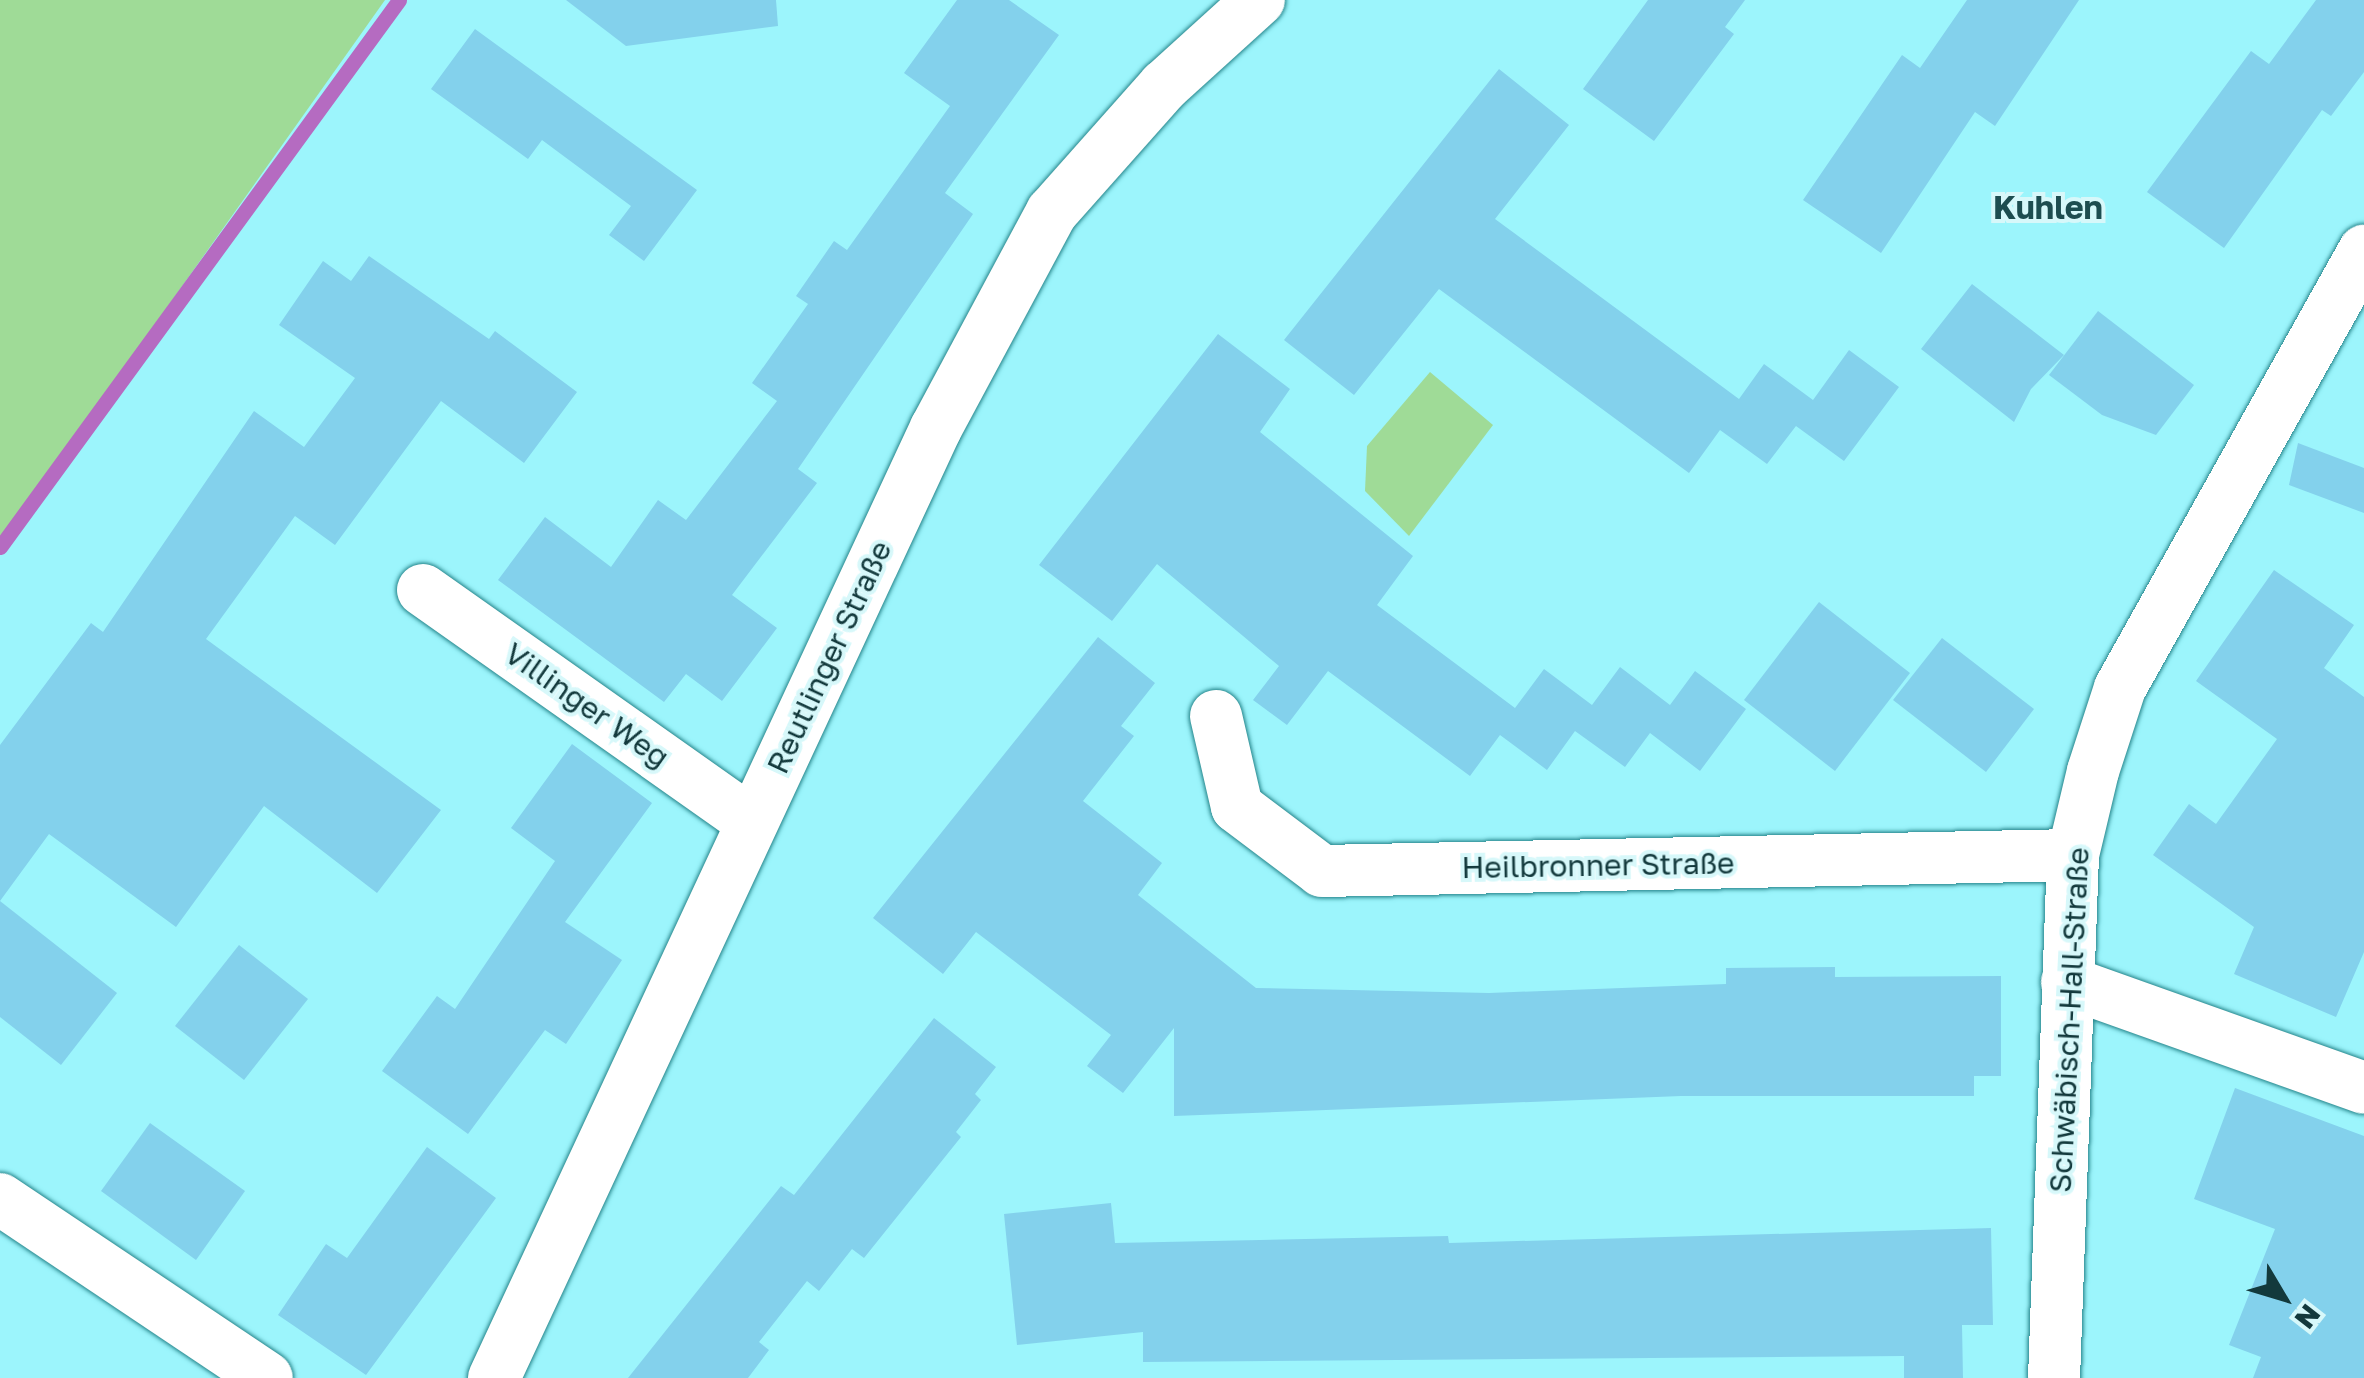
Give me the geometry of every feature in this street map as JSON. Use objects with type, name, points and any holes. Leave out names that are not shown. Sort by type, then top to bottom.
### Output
[{"type":"street","name":"Reutlinger Straße","points":[[494,1378],[944,412],[1052,212],[1164,86],[1259,0]]},
{"type":"street","name":"Schwäbisch-Hall-Straße","points":[[2054,1378],[2073,855],[2120,688],[2364,251]]},
{"type":"street","name":"Villinger Weg","points":[[422,590],[752,821]]},
{"type":"street","name":"Heilbronner Straße","points":[[1216,716],[1237,807],[1322,871],[2073,855]]},
{"type":"street","points":[[2067,982],[2362,1081]]},
{"type":"street","points":[[0,1199],[268,1378]]},
{"type":"green space","points":[[0,0],[385,0],[0,543]]},
{"type":"green space","points":[[1430,372],[1493,425],[1409,536],[1365,491],[1367,446]]},
{"type":"building","points":[[566,0],[776,0],[778,26],[626,46]]},
{"type":"building","points":[[957,0],[1009,0],[1059,35],[945,193],[973,214],[798,469],[817,483],[732,595],[777,628],[722,701],[686,674],[664,702],[498,580],[545,517],[611,567],[658,500],[686,520],[777,401],[752,383],[808,304],[796,296],[834,241],[847,250],[950,106],[904,73]]},
{"type":"building","points":[[1648,0],[1745,0],[1725,27],[1734,34],[1654,141],[1583,89]]},
{"type":"building","points":[[1967,0],[2079,0],[1995,126],[1975,112],[1881,253],[1803,200],[1902,55],[1920,68]]},
{"type":"building","points":[[2316,0],[2364,0],[2364,72],[2331,116],[2322,110],[2224,248],[2147,192],[2251,51],[2269,64]]},
{"type":"building","points":[[475,29],[697,190],[644,261],[609,235],[631,206],[542,140],[528,159],[431,89]]},
{"type":"building","points":[[1499,69],[1569,125],[1495,219],[1739,399],[1764,364],[1813,400],[1849,350],[1899,387],[1844,461],[1796,426],[1767,464],[1720,430],[1689,473],[1439,289],[1354,395],[1284,340]]},
{"type":"building","points":[[369,256],[489,339],[495,331],[577,392],[524,463],[441,401],[335,545],[295,516],[206,639],[441,810],[377,893],[264,806],[176,927],[49,834],[0,901],[0,745],[91,623],[103,632],[254,411],[304,447],[355,378],[279,325],[323,261],[351,281]]},
{"type":"building","points":[[1972,284],[2064,355],[2031,389],[2014,422],[1921,349]]},
{"type":"building","points":[[2098,311],[2194,385],[2156,435],[2102,415],[2049,375]]},
{"type":"building","points":[[1218,334],[1290,389],[1260,432],[1413,556],[1377,605],[1515,708],[1544,669],[1592,705],[1620,667],[1670,705],[1695,671],[1746,709],[1700,771],[1650,733],[1625,767],[1575,731],[1547,770],[1500,735],[1470,776],[1328,671],[1287,725],[1253,700],[1279,666],[1157,564],[1112,621],[1039,565]]},
{"type":"building","points":[[2298,443],[2364,468],[2364,513],[2289,485]]},
{"type":"building","points":[[2274,570],[2354,625],[2324,668],[2364,697],[2364,952],[2336,1017],[2234,974],[2254,927],[2153,855],[2189,804],[2216,824],[2277,739],[2196,681]]},
{"type":"building","points":[[1819,602],[1910,673],[1835,771],[1744,700]]},
{"type":"building","points":[[1098,637],[1155,683],[1121,726],[1134,736],[1083,801],[1162,863],[1138,895],[1256,988],[1489,993],[1726,984],[1726,968],[1835,967],[1835,977],[2001,976],[2001,1076],[1974,1076],[1974,1096],[1681,1096],[1174,1116],[1174,1028],[1123,1093],[1087,1066],[1111,1035],[976,932],[943,974],[873,918]]},
{"type":"building","points":[[1942,638],[2034,709],[1986,772],[1893,700]]},
{"type":"building","points":[[572,744],[652,803],[565,922],[622,960],[566,1044],[545,1030],[468,1134],[382,1071],[437,996],[455,1009],[555,861],[511,828]]},
{"type":"building","points":[[0,901],[117,993],[61,1065],[0,1017]]},
{"type":"building","points":[[239,945],[308,999],[244,1080],[175,1026]]},
{"type":"building","points":[[934,1018],[996,1067],[975,1094],[981,1100],[956,1132],[961,1137],[864,1258],[852,1249],[819,1291],[807,1281],[759,1342],[769,1350],[748,1378],[628,1378],[781,1186],[794,1195]]},
{"type":"building","points":[[2235,1088],[2364,1136],[2364,1378],[2253,1378],[2261,1357],[2229,1345],[2275,1229],[2194,1199]]},
{"type":"building","points":[[150,1123],[245,1191],[196,1260],[101,1191]]},
{"type":"building","points":[[427,1147],[496,1198],[366,1375],[278,1315],[326,1244],[347,1258]]},
{"type":"building","points":[[1111,1203],[1115,1243],[1448,1236],[1449,1243],[1991,1228],[1993,1325],[1962,1325],[1963,1378],[1904,1378],[1904,1356],[1143,1362],[1143,1332],[1017,1345],[1004,1214]]},
{"type":"waterway","points":[[0,547],[399,0]]},
{"type":"district","name":"Kuhlen","points":[[2048,207]]}]
